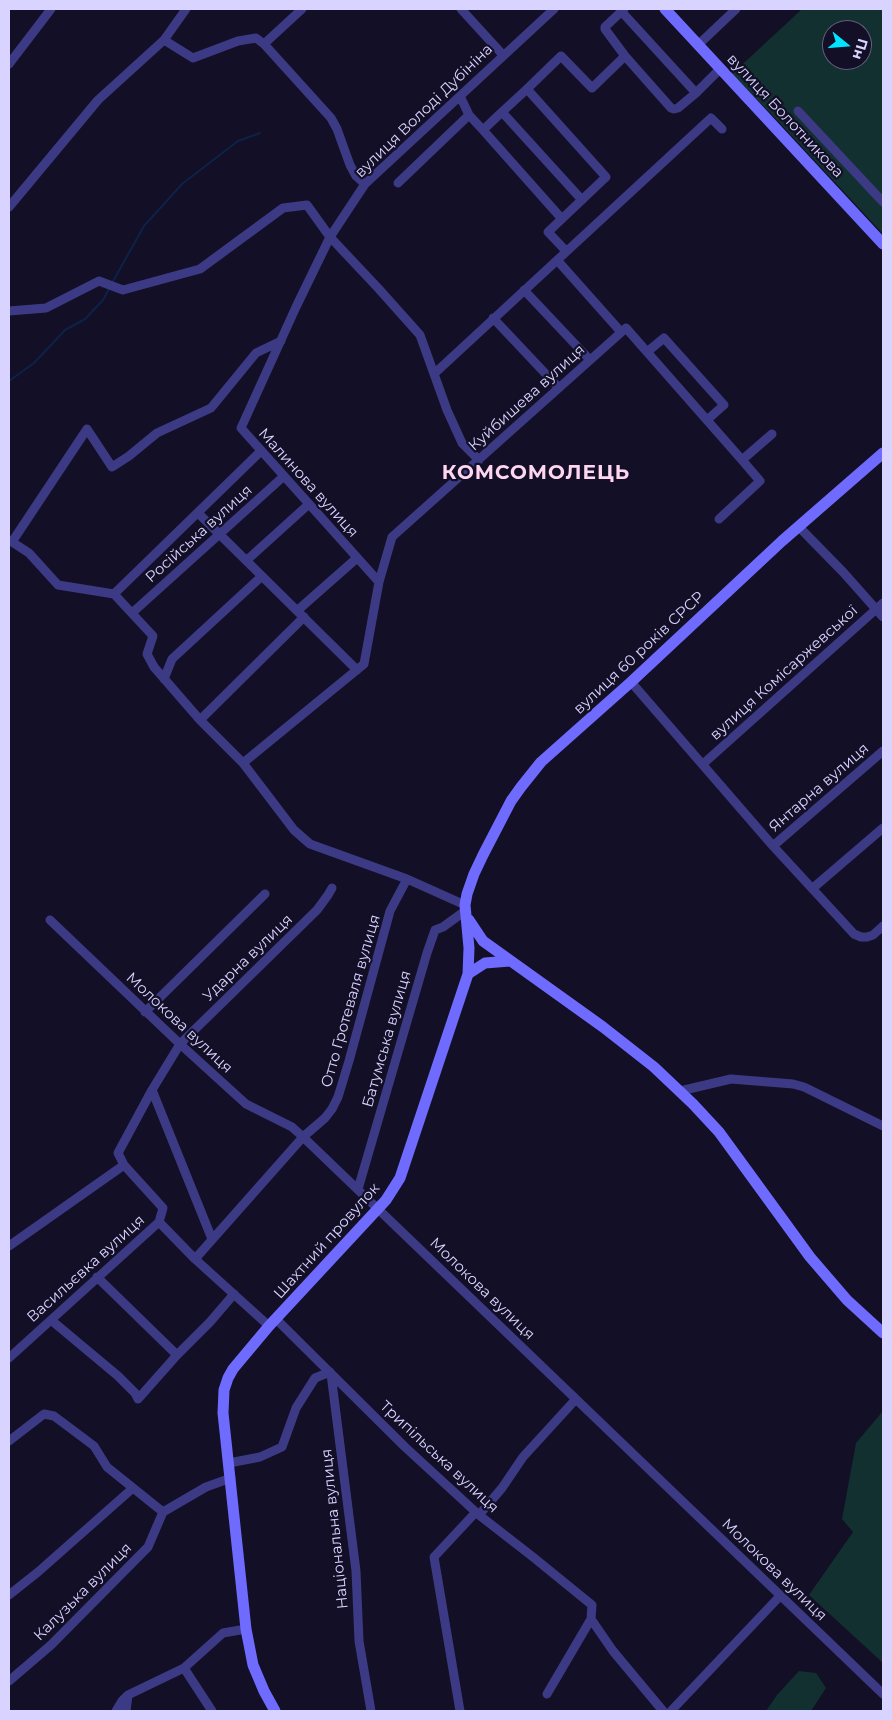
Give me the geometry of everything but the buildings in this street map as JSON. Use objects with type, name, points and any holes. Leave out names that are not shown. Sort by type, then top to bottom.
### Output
[{"type":"street","points":[[9,64],[51,9]]},
{"type":"street","points":[[9,207],[98,100],[164,40],[186,9]]},
{"type":"street","points":[[264,44],[302,9]]},
{"type":"street","points":[[461,9],[503,55]]},
{"type":"street","name":"вулиця Володі Дубініна","points":[[330,237],[365,184],[554,9]]},
{"type":"street","name":"вулиця Болотникова","points":[[665,9],[883,244]]},
{"type":"street","points":[[698,44],[736,9]]},
{"type":"street","points":[[696,93],[623,10],[605,27],[625,56],[671,108],[678,108],[696,93],[721,68]]},
{"type":"street","points":[[164,40],[193,58],[238,41],[256,38],[264,44],[331,118],[350,166],[356,176],[365,184]]},
{"type":"street","points":[[483,130],[561,56],[592,88],[625,56]]},
{"type":"street","points":[[527,89],[606,177],[548,232],[566,251]]},
{"type":"street","points":[[460,96],[469,115],[562,219]]},
{"type":"street","points":[[798,111],[883,202]]},
{"type":"street","points":[[502,112],[582,200]]},
{"type":"street","points":[[398,183],[469,115]]},
{"type":"street","points":[[434,373],[710,118],[722,129]]},
{"type":"street","points":[[9,311],[46,308],[99,281],[123,290],[200,269],[283,208],[307,205],[330,237],[420,335],[447,410],[462,443],[479,460]]},
{"type":"street","name":"Малинова вулиця","points":[[330,237],[241,428],[379,582]]},
{"type":"street","points":[[557,260],[623,330],[647,352],[760,481],[719,519]]},
{"type":"street","points":[[524,290],[590,360]]},
{"type":"street","points":[[493,318],[559,388]]},
{"type":"street","name":"Куйбишева вулиця","points":[[243,763],[364,664],[379,582],[392,537],[623,330]]},
{"type":"street","points":[[647,352],[664,338],[724,405],[707,420]]},
{"type":"street","points":[[280,341],[256,353],[211,408],[157,433],[130,456],[112,467],[87,429],[10,541],[29,553],[58,585],[114,594],[153,636],[147,654],[154,667],[200,720],[243,763],[294,830],[310,844],[407,880],[465,908],[475,931],[483,941],[603,1027],[680,1091],[719,1132],[810,1258],[847,1300],[883,1333]]},
{"type":"street","points":[[742,460],[772,434]]},
{"type":"street","points":[[114,594],[261,451]]},
{"type":"street","name":"вулиця 60 років СРСР","points":[[465,908],[474,874],[511,801],[542,762],[799,527],[883,454]]},
{"type":"street","name":"Російська вулиця","points":[[132,613],[284,476]]},
{"type":"street","points":[[247,560],[309,504]]},
{"type":"street","points":[[198,513],[357,670]]},
{"type":"street","points":[[799,527],[880,606],[883,617]]},
{"type":"street","points":[[200,720],[357,558]]},
{"type":"street","points":[[164,679],[172,659],[262,576]]},
{"type":"street","name":"вулиця Комісаржевської","points":[[703,764],[880,606]]},
{"type":"street","points":[[631,682],[774,846],[854,934],[861,937],[873,934],[883,926]]},
{"type":"street","name":"Янтарна вулиця","points":[[774,846],[883,751]]},
{"type":"street","points":[[813,888],[883,828]]},
{"type":"street","name":"Отто Гротеваля вулиця","points":[[194,1259],[303,1137],[325,1118],[332,1109],[338,1097],[390,911],[407,880]]},
{"type":"street","name":"Ударна вулиця","points":[[124,1165],[118,1153],[152,1090],[180,1044],[317,910],[332,888]]},
{"type":"street","points":[[146,1012],[265,894]]},
{"type":"street","name":"Шахтний провулок","points":[[275,1711],[258,1678],[251,1658],[246,1629],[223,1401],[228,1378],[272,1323],[378,1209],[394,1189],[405,1165],[468,974],[469,948],[465,908]]},
{"type":"street","name":"Батумська вулиця","points":[[358,1189],[435,930],[443,927],[465,908]]},
{"type":"street","name":"Молокова вулиця","points":[[50,920],[246,1104],[292,1127],[303,1137],[883,1694]]},
{"type":"street","points":[[468,974],[486,963],[511,961]]},
{"type":"street","points":[[680,1091],[731,1079],[793,1084],[804,1087],[883,1126]]},
{"type":"street","points":[[152,1090],[212,1239]]},
{"type":"street","points":[[9,1246],[124,1165],[163,1208],[159,1222]]},
{"type":"street","name":"Васильєвка вулиця","points":[[9,1358],[159,1222],[194,1259],[234,1294],[272,1323]]},
{"type":"street","points":[[97,1277],[177,1355]]},
{"type":"street","points":[[51,1320],[118,1376],[135,1392],[138,1399],[234,1294]]},
{"type":"street","name":"Трипільська вулиця","points":[[272,1323],[331,1373],[405,1447],[478,1514],[592,1605],[591,1619]]},
{"type":"street","points":[[229,1463],[260,1457],[282,1447],[290,1422],[315,1378],[331,1373]]},
{"type":"street","name":"Національна вулиця","points":[[331,1373],[356,1571],[359,1641],[371,1711]]},
{"type":"street","points":[[460,1711],[434,1557],[502,1488],[523,1457],[576,1399]]},
{"type":"street","points":[[9,1441],[44,1414],[54,1416],[94,1446],[107,1468],[163,1512],[206,1487],[231,1478]]},
{"type":"street","points":[[9,1595],[38,1572],[133,1488]]},
{"type":"street","name":"Калузька вулиця","points":[[9,1681],[51,1645],[148,1547],[163,1512]]},
{"type":"street","points":[[671,1711],[780,1596]]},
{"type":"street","points":[[547,1694],[591,1619],[613,1651],[664,1711]]},
{"type":"street","points":[[116,1711],[128,1695],[184,1668],[223,1633],[246,1629]]},
{"type":"street","points":[[184,1668],[212,1711]]},
{"type":"street","points":[[126,1711],[128,1695]]},
{"type":"green space","points":[[802,9],[883,9],[883,234],[732,74]]},
{"type":"green space","points":[[883,1411],[883,1663],[809,1595],[853,1532],[842,1519],[856,1443]]},
{"type":"green space","points":[[799,1671],[816,1673],[826,1688],[811,1711],[766,1711],[777,1695]]},
{"type":"waterway","points":[[112,283],[144,226],[182,184],[238,141],[260,133]]},
{"type":"waterway","points":[[9,381],[34,363],[65,330],[85,319],[103,300],[109,289]]},
{"type":"district","name":"КОМСОМОЛЕЦЬ","points":[[536,473]]}]
